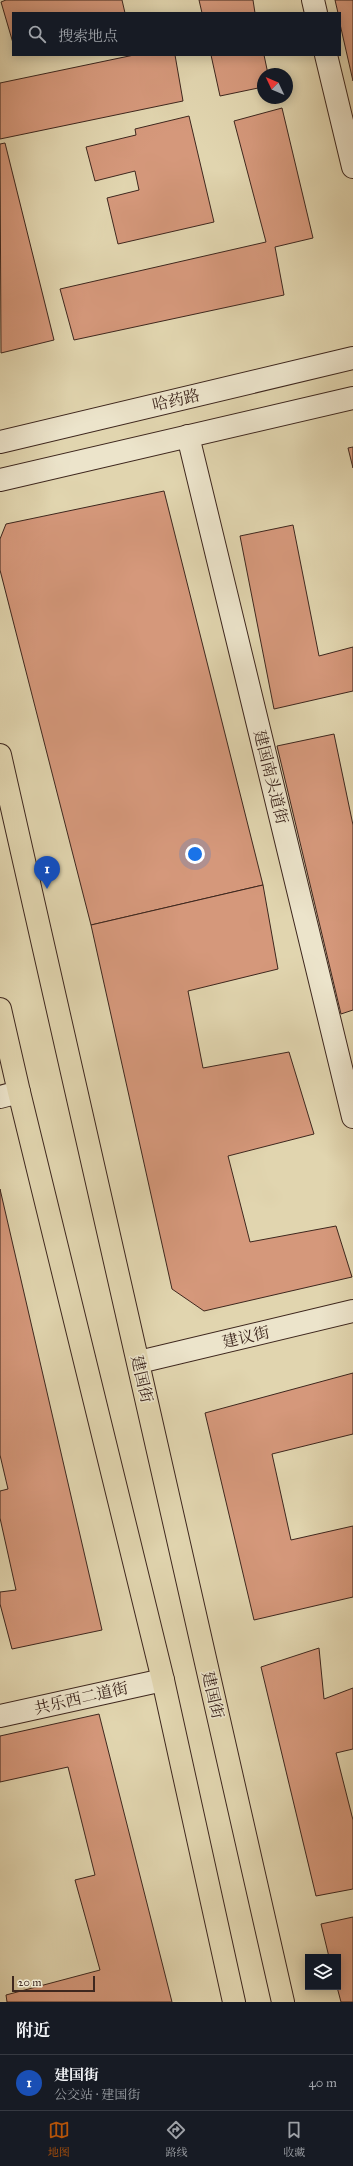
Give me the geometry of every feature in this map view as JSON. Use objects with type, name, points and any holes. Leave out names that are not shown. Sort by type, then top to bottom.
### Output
[{"type":"main road","name":"建国街","points":[[0,755],[139,1362],[283,2002]]},
{"type":"main road","points":[[0,1008],[9,1095],[162,1680],[234,2002]]},
{"type":"street","points":[[313,0],[316,12]]},
{"type":"street","points":[[326,56],[353,167]]},
{"type":"street","name":"哈药路","points":[[0,442],[353,358]]},
{"type":"street","points":[[0,480],[353,398]]},
{"type":"street","name":"建国南头道街","points":[[188,436],[353,1117]]},
{"type":"street","name":"建议街","points":[[139,1362],[353,1311]]},
{"type":"street","name":"共乐西二道街","points":[[0,1716],[162,1680]]},
{"type":"building","points":[[6,0],[122,0],[125,12],[12,12],[12,40],[1,2]]},
{"type":"building","points":[[199,0],[253,0],[255,12],[202,12]]},
{"type":"building","points":[[335,0],[353,0],[353,81],[341,28],[341,12],[338,12]]},
{"type":"building","points":[[129,56],[175,56],[183,101],[0,139],[0,83]]},
{"type":"building","points":[[211,56],[264,56],[267,68],[257,68],[257,88],[220,96]]},
{"type":"building","points":[[282,108],[313,238],[275,247],[284,295],[74,340],[60,289],[266,242],[234,121]]},
{"type":"building","points":[[189,116],[214,222],[118,244],[107,198],[139,190],[135,171],[95,181],[86,147],[136,135],[135,129]]},
{"type":"building","points":[[5,143],[54,340],[1,353],[0,144]]},
{"type":"building","points":[[353,447],[353,468],[348,448]]},
{"type":"building","points":[[164,491],[263,885],[91,925],[0,570],[0,539],[6,524]]},
{"type":"building","points":[[293,525],[319,656],[353,647],[353,691],[274,709],[240,536]]},
{"type":"building","points":[[334,734],[353,825],[353,1010],[341,1014],[277,746]]},
{"type":"building","points":[[263,885],[278,969],[188,991],[203,1068],[289,1052],[314,1134],[228,1156],[250,1242],[336,1226],[352,1277],[204,1311],[172,1289],[91,925]]},
{"type":"building","points":[[0,1189],[102,1630],[12,1649],[0,1604],[0,1592],[16,1590],[0,1518],[0,1491],[8,1489],[0,1455]]},
{"type":"building","points":[[353,1373],[353,1434],[272,1454],[291,1540],[353,1526],[353,1597],[254,1620],[205,1413]]},
{"type":"building","points":[[319,1648],[324,1699],[353,1688],[353,1749],[336,1753],[353,1820],[353,1889],[316,1896],[261,1667]]},
{"type":"building","points":[[99,1714],[172,2002],[7,2002],[6,1995],[100,1970],[75,1880],[95,1875],[68,1767],[0,1782],[0,1736]]},
{"type":"building","points":[[353,1917],[353,2002],[341,2002],[338,1990],[341,1990],[341,1954],[328,1954],[321,1924]]},
{"type":"place","name":"建国街","points":[[47,889]]}]
